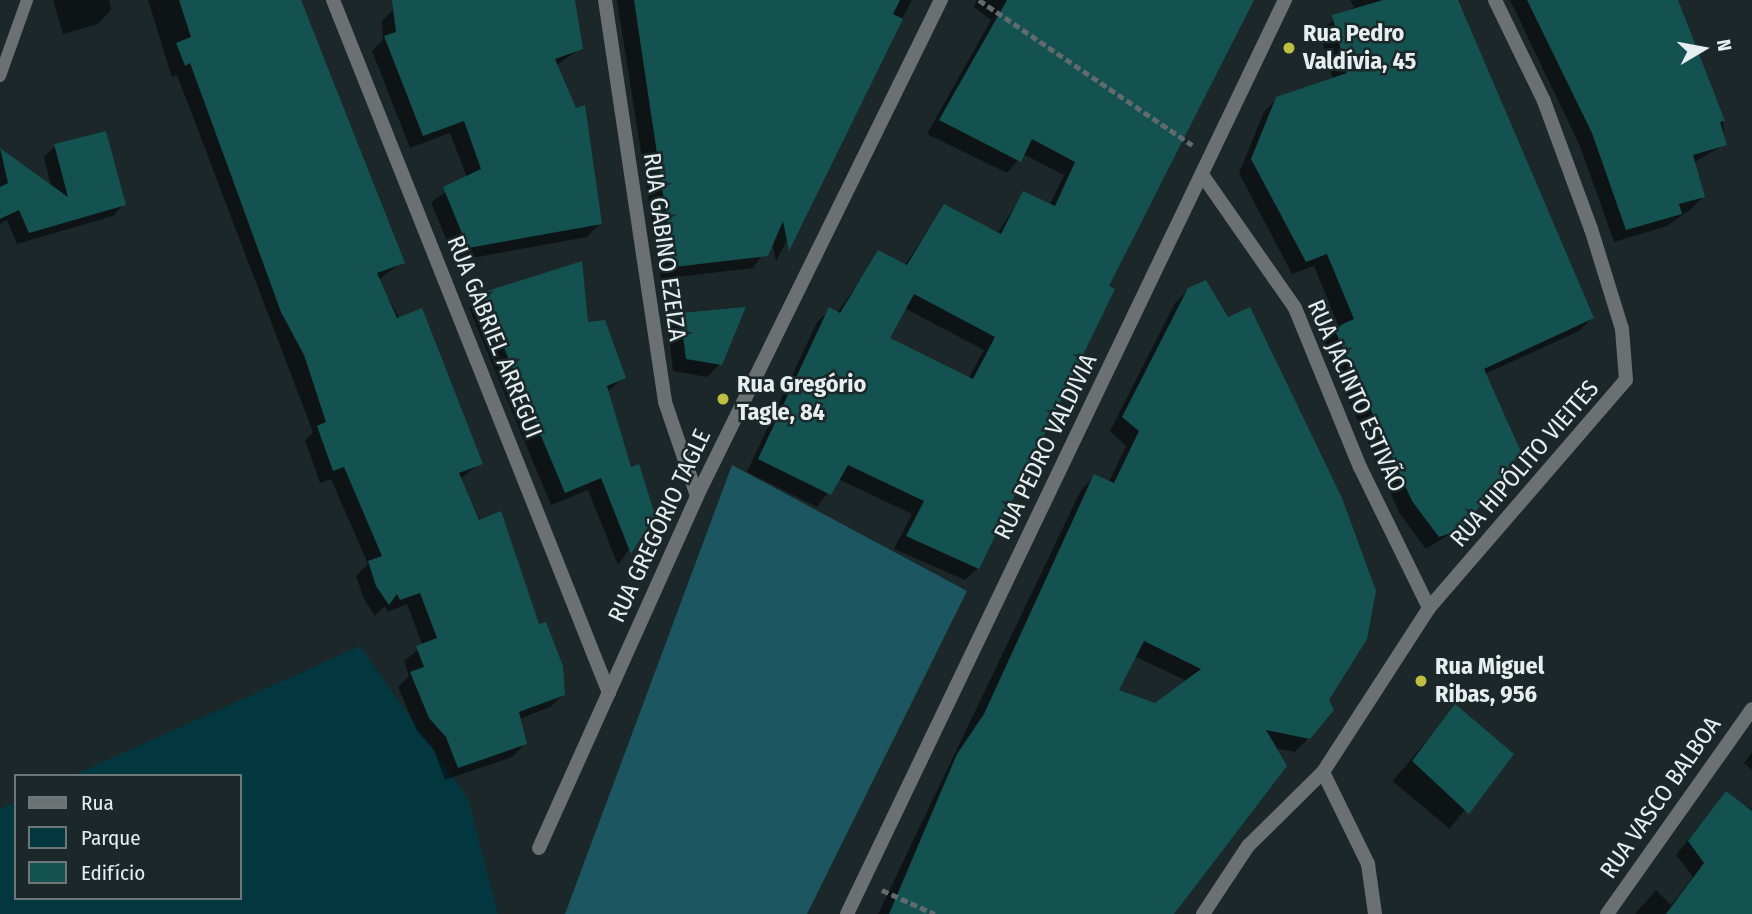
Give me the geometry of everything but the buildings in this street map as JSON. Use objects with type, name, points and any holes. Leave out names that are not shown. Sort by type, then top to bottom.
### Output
[{"type":"street","name":"RUA GABRIEL ARREGUI","points":[[333,0],[609,692]]},
{"type":"street","name":"RUA GABINO EZEIZA","points":[[605,0],[665,402],[697,496]]},
{"type":"street","name":"RUA GREGÓRIO TAGLE","points":[[539,848],[697,496],[941,0]]},
{"type":"street","name":"RUA PEDRO VALDIVIA","points":[[847,914],[1212,158],[1285,0]]},
{"type":"street","name":"RUA HIPÓLITO VIEITES","points":[[1203,914],[1248,846],[1323,772],[1429,608],[1626,380],[1622,329],[1591,229],[1544,101],[1495,0]]},
{"type":"street","name":"RUA JACINTO ESTIVÃO","points":[[1203,176],[1295,309],[1360,467],[1429,608]]},
{"type":"street","name":"RUA VASCO BALBOA","points":[[1607,914],[1752,709]]},
{"type":"street","points":[[1323,772],[1368,864],[1375,914]]},
{"type":"lane","points":[[0,76],[27,0]]},
{"type":"path","points":[[979,0],[1212,158]]},
{"type":"path","points":[[862,881],[935,914]]},
{"type":"green space","points":[[360,646],[468,799],[498,914],[0,914],[0,809],[14,802],[14,900],[242,900],[242,774],[76,774]]},
{"type":"shaded area","points":[[732,465],[967,591],[807,914],[565,914]]},
{"type":"place","name":"Rua Pedro Valdívia, 45","points":[[1289,48]]},
{"type":"place","name":"Rua Gregório Tagle, 84","points":[[723,399]]},
{"type":"place","name":"Rua Miguel Ribas, 956","points":[[1421,681]]}]
